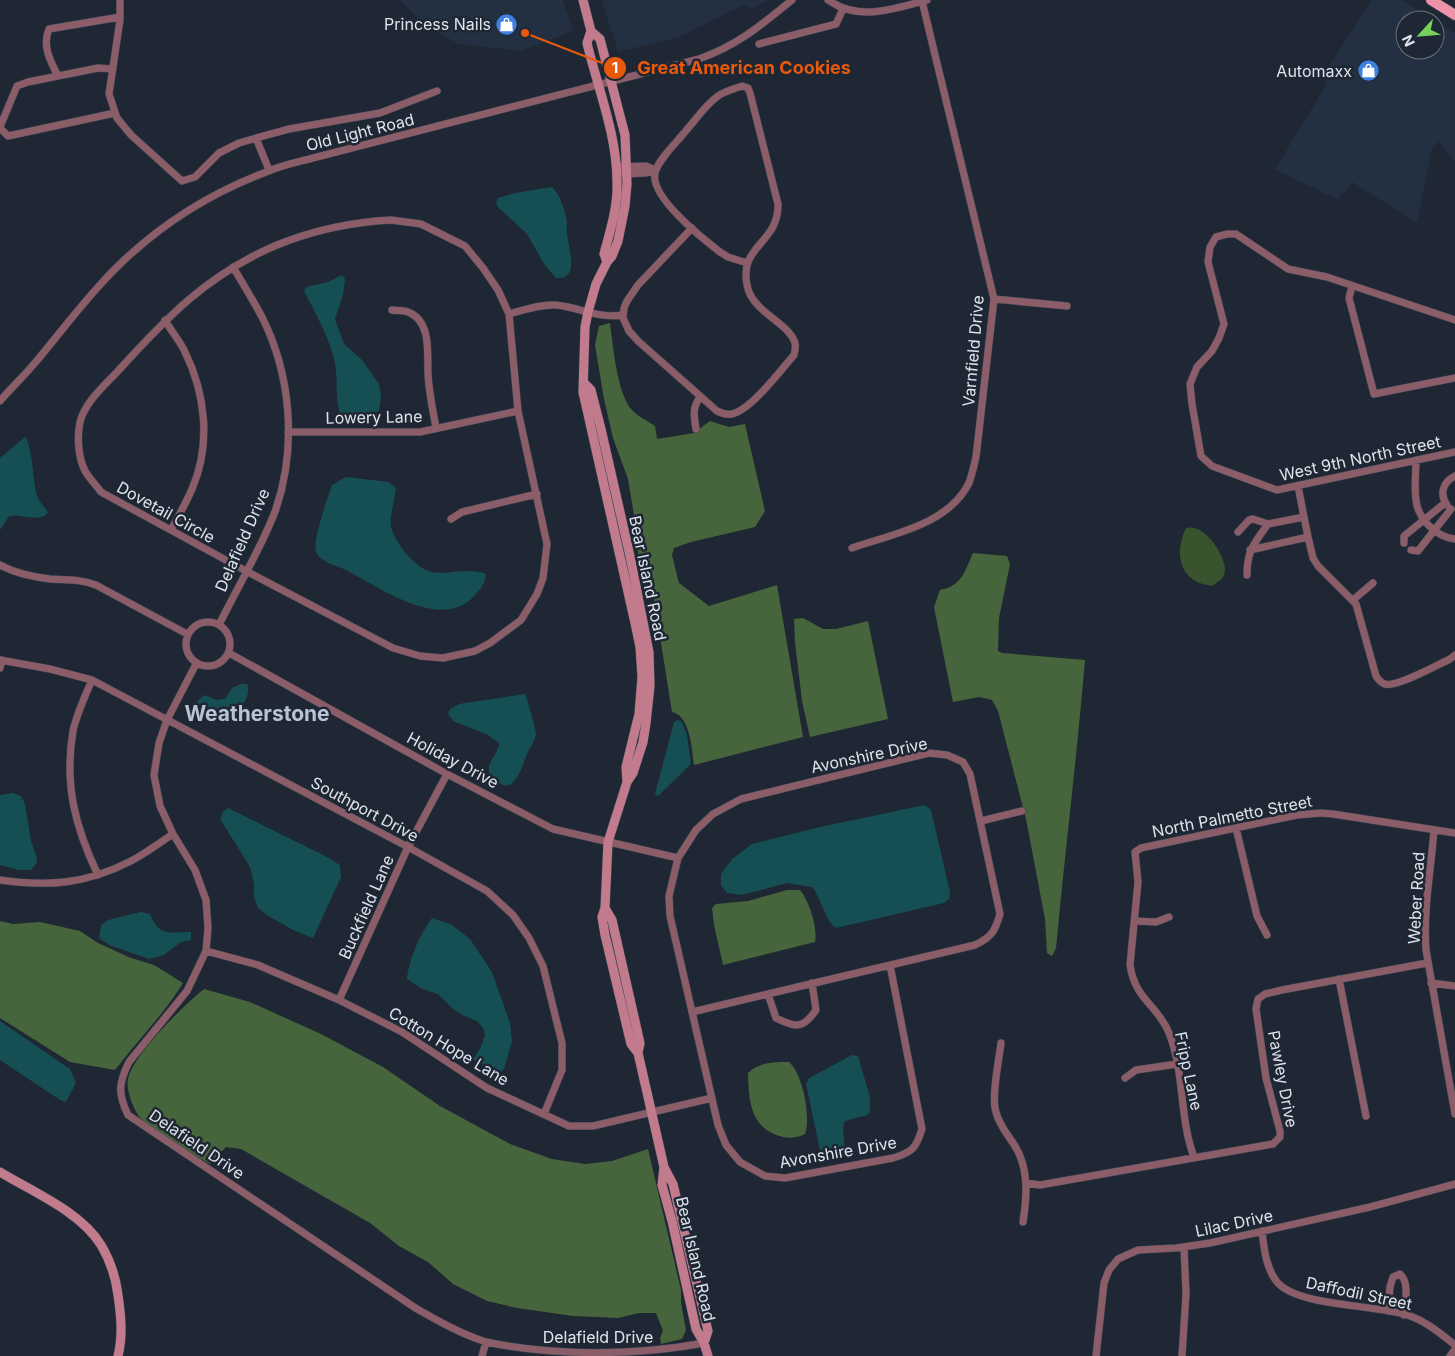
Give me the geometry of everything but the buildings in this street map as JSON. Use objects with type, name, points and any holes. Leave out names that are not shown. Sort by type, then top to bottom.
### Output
[{"type":"main road","points":[[1431,0],[1455,15]]},
{"type":"street","points":[[120,0],[114,69],[109,94],[115,113],[132,135],[182,180],[195,177],[219,153],[239,143],[289,129],[380,113],[437,91]]},
{"type":"street","points":[[582,0],[591,31]]},
{"type":"street","name":"Old Light Road","points":[[0,401],[117,266],[150,237],[200,203],[227,189],[269,170],[598,84],[686,63],[725,49],[752,32],[792,0]]},
{"type":"street","points":[[828,0],[843,9],[863,13],[924,1]]},
{"type":"street","name":"Varnfield Drive","points":[[852,548],[917,526],[932,519],[954,504],[969,482],[976,457],[994,299],[924,1]]},
{"type":"street","points":[[759,44],[836,24],[843,9]]},
{"type":"street","points":[[58,76],[49,58],[46,36],[49,29],[120,17]]},
{"type":"street","name":"Bear Island Road","points":[[606,262],[604,254],[616,208],[617,170],[614,145],[587,43],[591,31],[600,39],[625,135],[627,170],[622,225],[612,256],[606,262],[596,284],[585,327],[583,392],[640,647],[642,677],[639,714],[626,767],[627,782],[608,842],[605,908],[612,920],[640,1043],[638,1053],[664,1167],[662,1185],[696,1329],[704,1343],[708,1356]]},
{"type":"street","points":[[114,69],[98,68],[28,82],[17,86],[0,128],[8,136],[115,113]]},
{"type":"street","points":[[617,170],[645,173],[655,170],[671,148],[713,100],[726,92],[742,86],[748,88],[766,151],[779,214],[774,228],[754,251],[747,263],[746,276],[749,293],[757,305],[792,338],[796,347],[794,355],[749,404],[738,412],[727,414],[717,411],[700,397],[629,331],[622,316],[627,300],[638,285],[692,228]]},
{"type":"street","points":[[256,138],[269,170]]},
{"type":"street","points":[[655,170],[656,185],[666,203],[720,252],[728,257],[747,263]]},
{"type":"street","name":"Dovetail Circle","points":[[391,220],[421,224],[465,246],[484,268],[498,290],[509,314],[518,411],[547,544],[544,578],[537,594],[520,620],[490,643],[475,651],[443,658],[420,656],[393,648],[246,572],[101,492],[85,470],[78,442],[80,421],[89,403],[164,320],[210,282],[233,267],[277,245],[334,226],[391,220]]},
{"type":"street","name":"West 9th North Street","points":[[1454,455],[1416,460],[1277,490],[1269,488],[1216,468],[1201,456],[1190,384],[1197,367],[1212,351],[1224,324],[1208,262],[1210,247],[1216,237],[1227,234],[1236,234],[1288,269],[1327,277],[1455,320]]},
{"type":"street","name":"Delafield Drive","points":[[219,625],[275,510],[284,483],[288,432],[286,393],[282,371],[274,346],[262,317],[233,267]]},
{"type":"street","points":[[1352,286],[1349,298],[1374,394],[1455,378]]},
{"type":"street","points":[[994,299],[1067,306]]},
{"type":"street","points":[[509,314],[545,305],[557,305],[607,316],[622,316]]},
{"type":"street","points":[[392,310],[408,312],[423,327],[427,338],[428,374],[436,428]]},
{"type":"street","points":[[164,320],[185,350],[196,378],[203,404],[204,426],[203,454],[192,489],[171,530]]},
{"type":"street","points":[[696,428],[693,412],[695,403],[700,397]]},
{"type":"street","name":"Lowery Lane","points":[[288,432],[420,432],[518,411]]},
{"type":"street","points":[[1416,460],[1416,500],[1419,510],[1435,531],[1455,539]]},
{"type":"street","points":[[1411,550],[1418,551],[1453,510],[1445,503],[1442,491],[1447,481],[1455,476]]},
{"type":"street","points":[[1298,486],[1313,558],[1318,566],[1356,604],[1376,676],[1385,684],[1391,684],[1412,677],[1455,655]]},
{"type":"street","points":[[451,519],[462,512],[537,494]]},
{"type":"street","points":[[1404,543],[1404,536],[1445,503]]},
{"type":"street","points":[[1238,532],[1249,520],[1253,519],[1268,524],[1304,517]]},
{"type":"street","points":[[1247,575],[1247,560],[1250,550],[1268,524]]},
{"type":"street","points":[[1250,550],[1308,537]]},
{"type":"street","points":[[0,565],[35,577],[83,580],[96,585],[187,634]]},
{"type":"street","points":[[1353,600],[1373,583]]},
{"type":"street","points":[[203,622],[219,625],[228,634],[229,652],[222,662],[213,666],[205,667],[196,664],[190,659],[185,649],[187,634],[193,627],[203,622]]},
{"type":"street","name":"Holiday Drive","points":[[229,652],[447,774],[553,829],[678,858]]},
{"type":"street","points":[[0,668],[1,660]]},
{"type":"street","name":"Southport Drive","points":[[1,660],[50,668],[92,680],[408,847],[486,891],[512,915],[529,938],[543,966],[562,1042],[562,1070],[544,1114]]},
{"type":"street","name":"Delafield Drive","points":[[196,664],[167,720],[159,742],[154,774],[160,806],[173,834],[195,870],[206,900],[208,928],[206,951],[187,991],[129,1062],[119,1089],[128,1115],[417,1310],[458,1332],[513,1349],[554,1356],[596,1356],[665,1351],[704,1343]]},
{"type":"street","points":[[92,680],[80,707],[74,730],[70,773],[74,811],[88,855],[98,875]]},
{"type":"street","name":"Avonshire Drive","points":[[692,1012],[890,964],[975,945],[986,940],[995,930],[1000,914],[981,821],[970,774],[963,762],[947,755],[930,753],[741,799],[712,814],[696,830],[678,858],[669,896],[670,916],[692,1012],[712,1098],[718,1125],[726,1145],[740,1162],[765,1176],[785,1178],[893,1158],[907,1154],[917,1145],[922,1129],[890,964]]},
{"type":"street","name":"Buckfield Lane","points":[[339,1000],[408,847],[447,774]]},
{"type":"street","points":[[981,821],[1022,812]]},
{"type":"street","name":"North Palmetto Street","points":[[1135,852],[1141,848],[1297,815],[1320,813],[1455,833]]},
{"type":"street","points":[[1236,828],[1257,916],[1268,935]]},
{"type":"street","name":"Weber Road","points":[[1434,830],[1425,934],[1427,963],[1455,1114]]},
{"type":"street","points":[[0,880],[29,884],[60,884],[98,875],[131,861],[173,834]]},
{"type":"street","name":"Fripp Lane","points":[[1135,852],[1138,882],[1130,965],[1138,991],[1163,1021],[1169,1032],[1177,1064],[1189,1144],[1194,1157]]},
{"type":"street","points":[[1135,921],[1156,922],[1169,917]]},
{"type":"street","name":"Cotton Hope Lane","points":[[206,951],[258,964],[339,1000],[402,1032],[487,1088],[569,1126],[593,1126],[712,1098]]},
{"type":"street","name":"Pawley Drive","points":[[1026,1183],[1040,1185],[1194,1157],[1267,1146],[1278,1141],[1280,1131],[1266,1078],[1257,1022],[1256,1003],[1261,996],[1427,963]]},
{"type":"street","points":[[1339,979],[1366,1116]]},
{"type":"street","points":[[768,994],[776,1018],[790,1025],[799,1024],[808,1021],[816,1010],[812,983]]},
{"type":"street","points":[[1431,983],[1455,986]]},
{"type":"street","points":[[1001,1043],[995,1090],[995,1111],[1020,1156],[1025,1173],[1026,1204],[1023,1222]]},
{"type":"street","points":[[1125,1078],[1136,1070],[1177,1064]]},
{"type":"street","points":[[0,1172],[70,1214],[101,1245],[117,1288],[121,1326],[118,1356]]},
{"type":"street","name":"Lilac Drive","points":[[1096,1356],[1104,1283],[1109,1270],[1118,1259],[1131,1252],[1145,1249],[1184,1248],[1370,1206],[1455,1184]]},
{"type":"street","name":"Daffodil Street","points":[[1262,1231],[1265,1253],[1271,1273],[1280,1285],[1289,1291],[1313,1299],[1388,1311],[1419,1320],[1440,1333],[1455,1347]]},
{"type":"street","points":[[1182,1356],[1186,1294],[1184,1248]]},
{"type":"street","points":[[1388,1311],[1390,1287],[1393,1277],[1400,1274],[1406,1284],[1404,1315]]},
{"type":"street","points":[[482,1356],[486,1342]]},
{"type":"street","points":[[1450,1356],[1455,1347]]},
{"type":"shaded area","points":[[399,0],[563,0],[573,31],[521,51],[459,44],[428,28]]},
{"type":"shaded area","points":[[602,0],[769,0],[753,9],[744,5],[680,37],[618,52]]},
{"type":"shaded area","points":[[1372,0],[1401,0],[1418,10],[1395,10],[1395,60],[1445,60],[1445,27],[1455,33],[1455,162],[1439,141],[1432,148],[1417,223],[1352,182],[1338,200],[1275,169],[1326,85],[1325,72]]},
{"type":"shaded area","points":[[552,187],[560,198],[565,213],[571,255],[571,269],[568,274],[564,277],[556,278],[544,264],[527,234],[496,203],[498,198],[515,193]]},
{"type":"shaded area","points":[[342,275],[345,279],[343,295],[335,319],[344,344],[362,360],[379,384],[381,396],[379,411],[364,417],[340,413],[333,354],[322,326],[304,291],[306,287],[328,282]]},
{"type":"shaded area","points":[[610,323],[616,369],[627,403],[640,417],[655,426],[657,439],[694,433],[710,421],[729,427],[745,424],[765,511],[755,527],[691,542],[674,548],[672,555],[679,583],[709,606],[777,585],[803,737],[694,765],[691,742],[686,726],[683,719],[672,712],[654,599],[638,554],[636,527],[628,479],[613,438],[604,399],[595,345],[599,326]]},
{"type":"shaded area","points":[[25,437],[31,454],[37,495],[48,512],[36,518],[9,516],[0,530],[0,458]]},
{"type":"shaded area","points":[[346,477],[389,482],[396,488],[391,514],[391,527],[401,547],[419,566],[432,572],[472,571],[486,574],[485,581],[474,596],[461,606],[445,610],[429,608],[393,596],[348,571],[326,562],[318,556],[315,546],[316,539],[332,485]]},
{"type":"shaded area","points":[[1186,528],[1194,528],[1205,534],[1215,545],[1223,559],[1225,565],[1224,574],[1212,586],[1199,583],[1190,577],[1182,565],[1180,550]]},
{"type":"shaded area","points":[[973,553],[1007,556],[1010,564],[999,618],[998,651],[1002,653],[1085,660],[1056,948],[1052,956],[1047,953],[1045,919],[1026,819],[998,711],[992,700],[979,697],[953,702],[934,607],[940,590],[953,585],[962,577]]},
{"type":"shaded area","points":[[803,618],[823,629],[836,629],[868,621],[888,719],[810,737],[802,701],[795,642],[794,619]]},
{"type":"shaded area","points":[[241,684],[247,684],[248,692],[236,716],[230,720],[221,721],[213,720],[199,713],[196,707],[198,701],[205,695],[216,700],[225,699],[232,688]]},
{"type":"shaded area","points":[[525,694],[536,734],[518,776],[510,785],[505,786],[494,780],[489,772],[499,743],[486,734],[453,721],[448,714],[450,709],[459,704]]},
{"type":"shaded area","points":[[678,720],[682,722],[687,735],[691,764],[658,796],[655,794],[674,722]]},
{"type":"shaded area","points":[[12,793],[21,796],[25,804],[31,841],[37,858],[36,864],[31,870],[19,870],[0,865],[0,795]]},
{"type":"shaded area","points":[[925,805],[931,810],[950,892],[949,899],[944,903],[836,928],[829,920],[812,887],[787,883],[742,895],[727,893],[721,885],[721,874],[732,859],[752,844],[820,827]]},
{"type":"shaded area","points":[[228,808],[340,865],[341,877],[313,938],[295,931],[258,908],[254,897],[254,884],[250,867],[220,819],[223,812]]},
{"type":"shaded area","points":[[787,890],[800,890],[803,895],[814,922],[815,942],[723,965],[712,908],[716,904],[748,901]]},
{"type":"shaded area","points":[[141,912],[150,914],[157,927],[166,932],[191,932],[191,940],[181,942],[164,955],[149,959],[109,945],[99,938],[101,925],[108,920]]},
{"type":"shaded area","points":[[432,918],[452,925],[470,939],[492,972],[510,1023],[512,1041],[504,1069],[499,1074],[473,1059],[480,1049],[485,1035],[483,1028],[477,1021],[462,1015],[438,994],[422,989],[407,979],[416,947],[423,931]]},
{"type":"shaded area","points":[[0,921],[13,924],[40,922],[80,931],[98,943],[131,958],[154,965],[183,983],[159,1017],[115,1070],[70,1062],[0,1018]]},
{"type":"shaded area","points":[[204,989],[250,1002],[321,1034],[383,1067],[440,1106],[510,1144],[552,1159],[585,1164],[612,1161],[648,1149],[681,1290],[681,1303],[686,1330],[682,1339],[661,1344],[660,1338],[663,1331],[656,1313],[639,1313],[618,1318],[573,1316],[517,1308],[487,1301],[453,1284],[428,1262],[399,1246],[370,1223],[241,1149],[226,1147],[210,1164],[151,1127],[143,1121],[134,1107],[129,1092],[128,1079],[139,1057],[149,1044],[184,1006]]},
{"type":"shaded area","points":[[0,1021],[70,1069],[76,1083],[66,1102],[60,1100],[0,1060]]},
{"type":"shaded area","points":[[852,1055],[858,1056],[870,1097],[870,1112],[867,1115],[845,1121],[843,1128],[844,1152],[821,1155],[806,1084],[809,1078]]},
{"type":"shaded area","points":[[789,1062],[794,1068],[802,1086],[807,1117],[805,1134],[790,1138],[774,1134],[766,1129],[755,1116],[750,1100],[748,1073],[762,1065]]},
{"type":"place","name":"Princess Nails","points":[[507,24]]},
{"type":"place","name":"Great American Cookies","points":[[525,33]]},
{"type":"place","name":"Automaxx","points":[[1368,71]]},
{"type":"district","name":"Weatherstone","points":[[257,714]]}]
